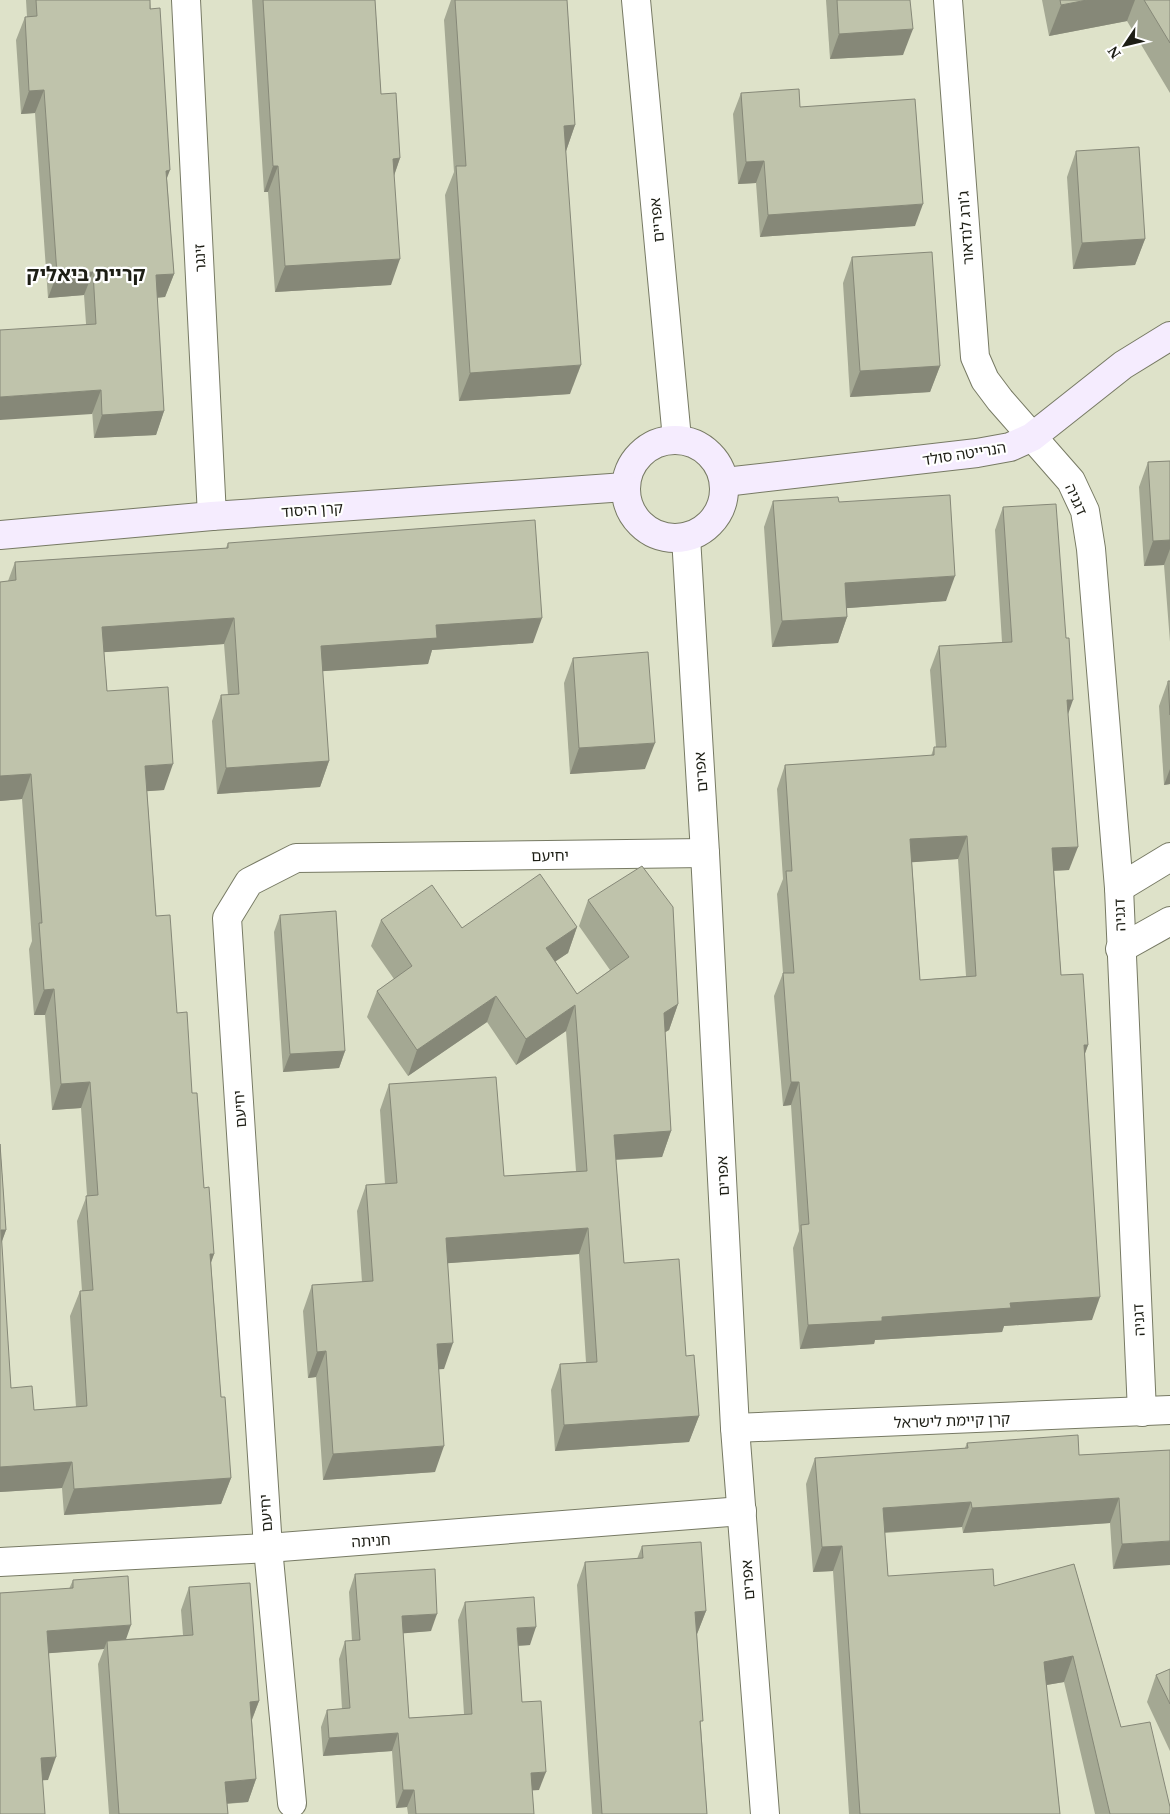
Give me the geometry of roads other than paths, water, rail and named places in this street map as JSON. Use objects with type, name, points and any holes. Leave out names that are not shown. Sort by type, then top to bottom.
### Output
[{"type":"street","name":"זינגר","points":[[186,0],[212,516]]},
{"type":"street","name":"אפריים","points":[[636,0],[677,439]]},
{"type":"street","name":"ג'ורג לנדאור","points":[[948,0],[975,357],[985,380],[1032,437]]},
{"type":"street","name":"הנרייטה סולד","points":[[724,482],[978,453],[1010,446],[1032,437],[1123,365],[1170,336]]},
{"type":"street","name":"דגניה","points":[[1032,437],[1070,481],[1085,512],[1091,549],[1119,888],[1120,949],[1142,1412]]},
{"type":"street","points":[[677,439],[693,443],[708,452],[718,465],[724,482],[724,497],[720,511],[712,524],[686,538],[670,539],[656,535],[643,527],[633,516],[627,502],[625,487],[628,472],[636,458],[647,448],[661,441],[677,439]]},
{"type":"street","name":"קרן היסוד","points":[[0,535],[212,516],[625,487]]},
{"type":"street","name":"אפרים","points":[[686,538],[706,853],[735,1428],[765,1814]]},
{"type":"street","name":"יחיעם","points":[[292,1803],[268,1548],[227,918],[249,882],[296,858],[706,853]]},
{"type":"street","points":[[1119,888],[1170,857]]},
{"type":"street","points":[[1120,949],[1170,921]]},
{"type":"street","name":"קרן קיימת לישראל","points":[[735,1428],[1170,1410]]},
{"type":"street","name":"חניתה","points":[[0,1562],[268,1548],[742,1511]]},
{"type":"district","name":"קריית ביאליק","points":[[86,273]]}]
